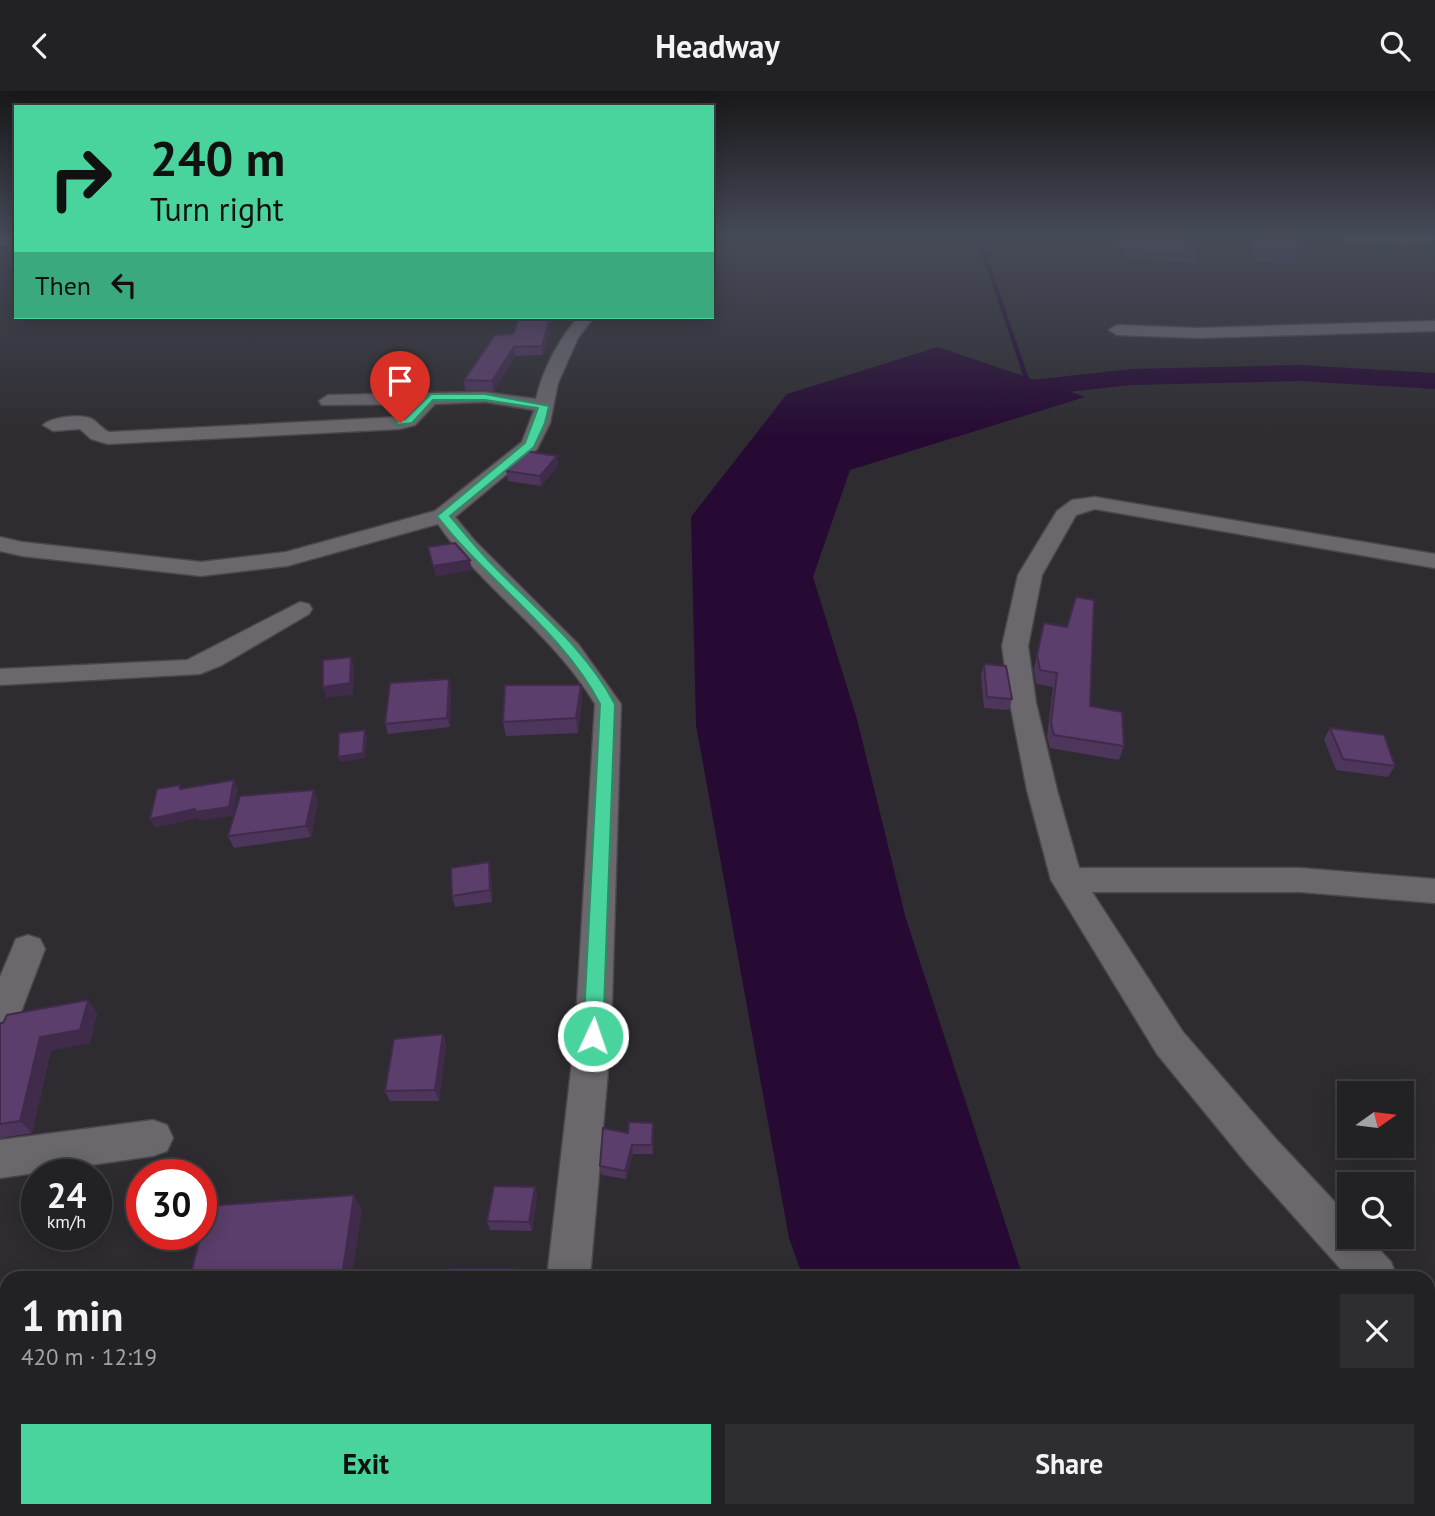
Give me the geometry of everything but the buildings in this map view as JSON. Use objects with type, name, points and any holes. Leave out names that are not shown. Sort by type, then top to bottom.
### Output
[{"type":"street","points":[[0,544],[22,549],[201,569],[288,559],[443,516],[530,445],[540,423],[549,383],[570,337],[584,319]]},
{"type":"street","points":[[1117,330],[1198,333],[1435,326]]},
{"type":"street","points":[[53,425],[85,423],[102,437],[108,438],[400,423],[408,421],[431,397]]},
{"type":"street","points":[[328,401],[485,397],[544,406]]},
{"type":"street","points":[[1371,1271],[1261,1151],[1170,1044],[1067,880],[1042,790],[1023,703],[1015,646],[1030,575],[1068,511],[1080,505],[1095,503],[1435,561]]},
{"type":"street","points":[[443,516],[593,677],[607,704],[593,1036],[569,1271]]},
{"type":"street","points":[[0,677],[191,668],[213,659],[300,609]]},
{"type":"street","points":[[1067,880],[1300,880],[1435,891]]},
{"type":"street","points":[[0,1022],[28,949]]},
{"type":"street","points":[[0,1159],[153,1138]]},
{"type":"shaded area","points":[[938,347],[1085,397],[850,470],[813,577],[857,719],[906,919],[1021,1271],[801,1271],[789,1238],[696,725],[691,517],[787,394]]},
{"type":"waterway","points":[[1001,302],[1027,380]]},
{"type":"waterway","points":[[988,393],[1131,377],[1299,373],[1435,381]]},
{"type":"waterway","points":[[1026,379],[1029,386]]},
{"type":"route","points":[[400,423],[408,421],[431,397],[485,397],[544,406],[530,445],[443,516],[593,677],[607,704],[593,1036]]}]
